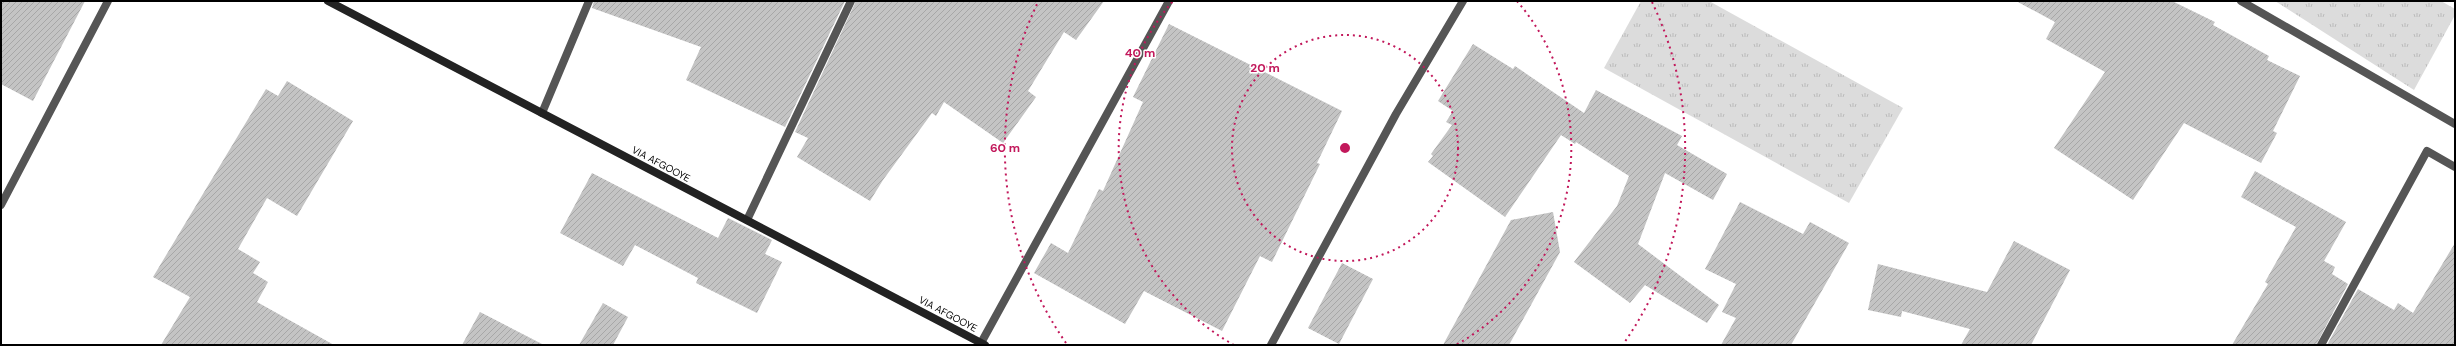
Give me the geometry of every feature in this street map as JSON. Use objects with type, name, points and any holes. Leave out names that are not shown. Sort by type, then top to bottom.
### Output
[{"type":"main road","name":"VIA AFGOOYE","points":[[328,1],[983,344]]},
{"type":"street","points":[[1,205],[108,1]]},
{"type":"street","points":[[542,113],[589,1]]},
{"type":"street","points":[[747,220],[851,1]]},
{"type":"street","points":[[983,344],[1169,1]]},
{"type":"street","points":[[1271,345],[1396,114],[1463,1]]},
{"type":"street","points":[[2242,1],[2455,124]]},
{"type":"street","points":[[2321,345],[2427,151],[2455,167]]},
{"type":"green space","points":[[1641,1],[1709,1],[1903,108],[1849,203],[1604,68]]},
{"type":"green space","points":[[2275,1],[2441,1],[2455,9],[2455,15],[2414,90]]},
{"type":"building","points":[[1,1],[85,1],[33,101],[1,84]]},
{"type":"building","points":[[594,1],[845,1],[785,127],[686,80],[701,47],[592,8]]},
{"type":"building","points":[[856,1],[1104,1],[1076,40],[1064,32],[1028,91],[1036,97],[1003,143],[944,102],[936,116],[932,113],[883,180],[870,201],[797,157],[808,138],[795,132]]},
{"type":"building","points":[[2016,1],[2172,1],[2215,22],[2213,25],[2269,56],[2267,60],[2300,76],[2273,131],[2277,133],[2261,163],[2184,123],[2133,200],[2054,148],[2105,72],[2046,39],[2055,22]]},
{"type":"building","points":[[1169,24],[1342,111],[1317,163],[1320,164],[1272,262],[1260,256],[1222,331],[1144,291],[1125,324],[1034,273],[1051,243],[1068,253],[1099,189],[1103,191],[1143,102],[1133,97]]},
{"type":"building","points":[[1473,44],[1513,69],[1515,66],[1584,113],[1596,90],[1682,136],[1677,145],[1727,174],[1713,200],[1665,173],[1638,244],[1719,305],[1707,323],[1645,285],[1630,303],[1574,262],[1617,206],[1629,176],[1576,142],[1575,144],[1561,135],[1505,217],[1428,162],[1433,156],[1431,154],[1452,125],[1446,122],[1453,111],[1438,101]]},
{"type":"building","points":[[287,81],[353,121],[297,216],[267,198],[238,249],[260,262],[253,273],[268,282],[257,302],[334,345],[161,345],[190,297],[153,277],[266,89],[278,96]]},
{"type":"building","points":[[2255,171],[2346,222],[2324,261],[2335,267],[2332,274],[2348,284],[2316,345],[2232,345],[2268,284],[2265,282],[2296,227],[2241,197]]},
{"type":"building","points":[[592,173],[718,238],[728,218],[772,240],[765,254],[782,262],[757,313],[696,283],[698,278],[635,245],[623,266],[560,233]]},
{"type":"building","points":[[1740,202],[1803,234],[1810,222],[1849,243],[1791,345],[1721,345],[1736,318],[1722,312],[1736,284],[1705,269]]},
{"type":"building","points":[[1553,212],[1560,252],[1509,345],[1443,345],[1511,220]]},
{"type":"building","points":[[2014,241],[2070,270],[2031,345],[1961,345],[1970,329],[1902,311],[1901,317],[1868,310],[1878,264],[1987,292]]},
{"type":"building","points":[[2455,243],[2455,345],[2327,345],[2358,289],[2394,310],[2398,303],[2413,313]]},
{"type":"building","points":[[1342,263],[1373,279],[1339,344],[1308,328]]},
{"type":"building","points":[[603,303],[628,317],[613,345],[579,345]]},
{"type":"building","points":[[480,312],[544,345],[462,345]]}]
